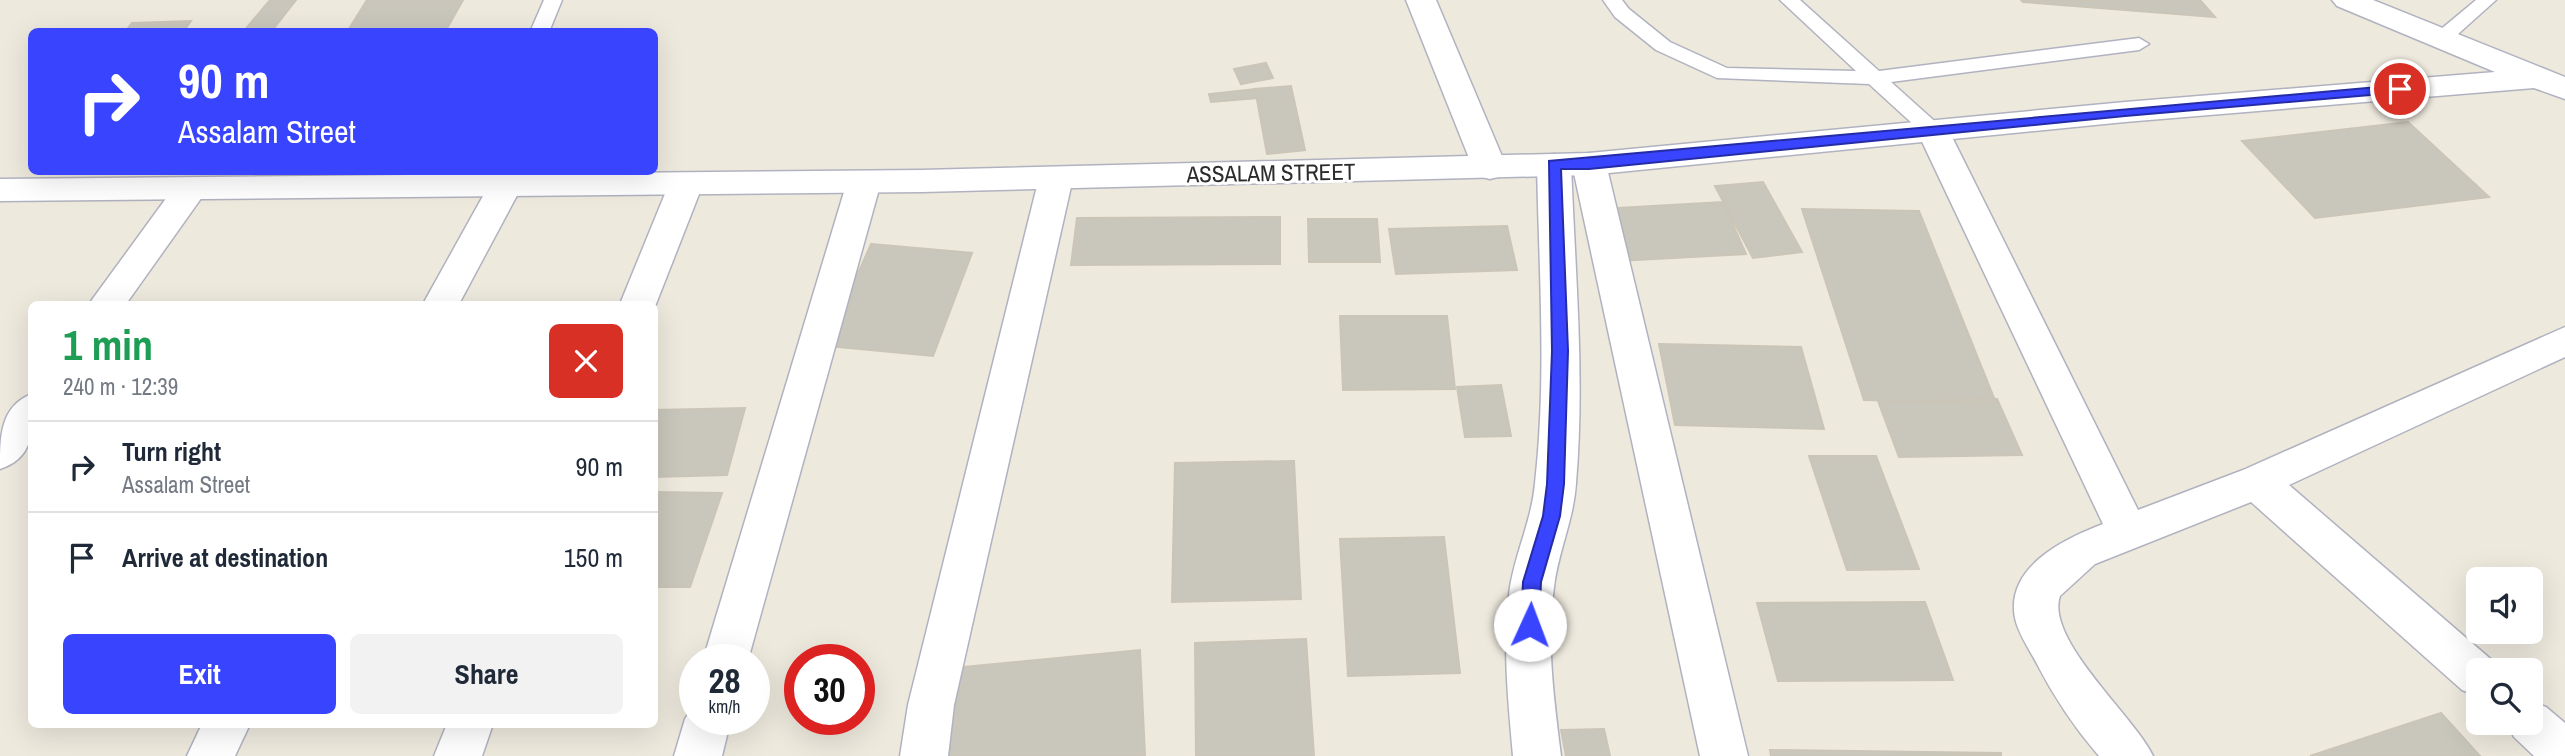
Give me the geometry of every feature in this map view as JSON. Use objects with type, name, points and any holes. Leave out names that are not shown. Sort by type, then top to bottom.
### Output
[{"type":"street","points":[[1421,0],[1489,168]]},
{"type":"street","points":[[2347,0],[2551,84]]},
{"type":"street","name":"ASSALAM STREET","points":[[0,190],[190,190],[483,181],[686,184],[864,182],[1489,168],[1572,164],[1933,131],[2551,84]]},
{"type":"street","points":[[1933,131],[2128,533]]},
{"type":"street","points":[[1537,756],[1531,691],[1529,605],[1532,582],[1552,516],[1556,484],[1560,351],[1572,164]]},
{"type":"street","points":[[1572,164],[1724,756]]},
{"type":"street","points":[[924,756],[931,705],[1056,178]]},
{"type":"street","points":[[442,301],[483,181]]},
{"type":"street","points":[[731,644],[864,182]]},
{"type":"street","points":[[639,301],[686,184]]},
{"type":"street","points":[[109,301],[190,190]]},
{"type":"street","points":[[2129,756],[2094,716],[2047,644],[2037,620],[2036,600],[2042,585],[2054,572],[2080,551],[2257,482],[2565,341]]},
{"type":"street","points":[[0,453],[28,415]]},
{"type":"street","points":[[2257,482],[2466,665]]},
{"type":"street","points":[[211,756],[225,728]]},
{"type":"street","points":[[458,756],[468,728]]},
{"type":"street","points":[[2543,734],[2565,753]]},
{"type":"street","points":[[698,756],[704,735]]},
{"type":"lane","points":[[540,28],[553,0]]},
{"type":"lane","points":[[1612,0],[1622,13],[1663,46],[1724,74],[1873,78],[2139,44]]},
{"type":"lane","points":[[1789,0],[1933,131]]},
{"type":"lane","points":[[2441,39],[2487,0]]},
{"type":"building","points":[[270,0],[296,0],[274,28],[246,28]]},
{"type":"building","points":[[367,0],[463,0],[447,28],[350,28]]},
{"type":"building","points":[[2021,0],[2200,0],[2215,17],[2023,2]]},
{"type":"building","points":[[191,21],[186,28],[128,28],[132,23]]},
{"type":"building","points":[[1266,63],[1273,78],[1241,84],[1234,69]]},
{"type":"building","points":[[1291,86],[1305,150],[1267,154],[1255,89]]},
{"type":"building","points":[[1255,89],[1257,98],[1211,102],[1209,94]]},
{"type":"building","points":[[2408,122],[2489,197],[2315,218],[2242,141]]},
{"type":"building","points":[[1763,182],[1802,252],[1753,258],[1715,186]]},
{"type":"building","points":[[1723,202],[1746,254],[1618,261],[1601,209]]},
{"type":"building","points":[[1802,209],[1919,211],[1996,403],[1864,400]]},
{"type":"building","points":[[1280,217],[1280,264],[1071,265],[1077,218]]},
{"type":"building","points":[[1308,219],[1377,219],[1380,262],[1309,262]]},
{"type":"building","points":[[1507,226],[1517,270],[1396,274],[1389,229]]},
{"type":"building","points":[[871,244],[972,253],[933,356],[826,346]]},
{"type":"building","points":[[1340,316],[1447,316],[1455,389],[1343,390]]},
{"type":"building","points":[[1659,344],[1801,347],[1824,429],[1675,425]]},
{"type":"building","points":[[1501,385],[1511,436],[1465,437],[1457,387]]},
{"type":"building","points":[[1997,399],[2022,455],[1899,457],[1878,401]]},
{"type":"building","points":[[745,408],[727,475],[658,477],[658,410]]},
{"type":"building","points":[[1809,456],[1876,456],[1919,569],[1847,570]]},
{"type":"building","points":[[1294,461],[1301,599],[1172,602],[1175,463]]},
{"type":"building","points":[[658,492],[722,493],[690,587],[658,587]]},
{"type":"building","points":[[1444,537],[1460,673],[1348,676],[1340,539]]},
{"type":"building","points":[[1925,602],[1953,680],[1778,681],[1757,603]]},
{"type":"building","points":[[1306,639],[1314,756],[1196,756],[1195,643]]},
{"type":"building","points":[[1140,650],[1145,756],[949,756],[954,668]]},
{"type":"building","points":[[2441,713],[2480,756],[2310,756]]},
{"type":"building","points":[[1604,729],[1610,756],[1566,756],[1561,730]]},
{"type":"building","points":[[1770,750],[2001,753],[2001,756],[1771,756]]},
{"type":"route","points":[[1530,625],[1532,582],[1552,516],[1556,484],[1560,351],[1554,164],[1589,164],[2125,112],[2400,89]]}]
